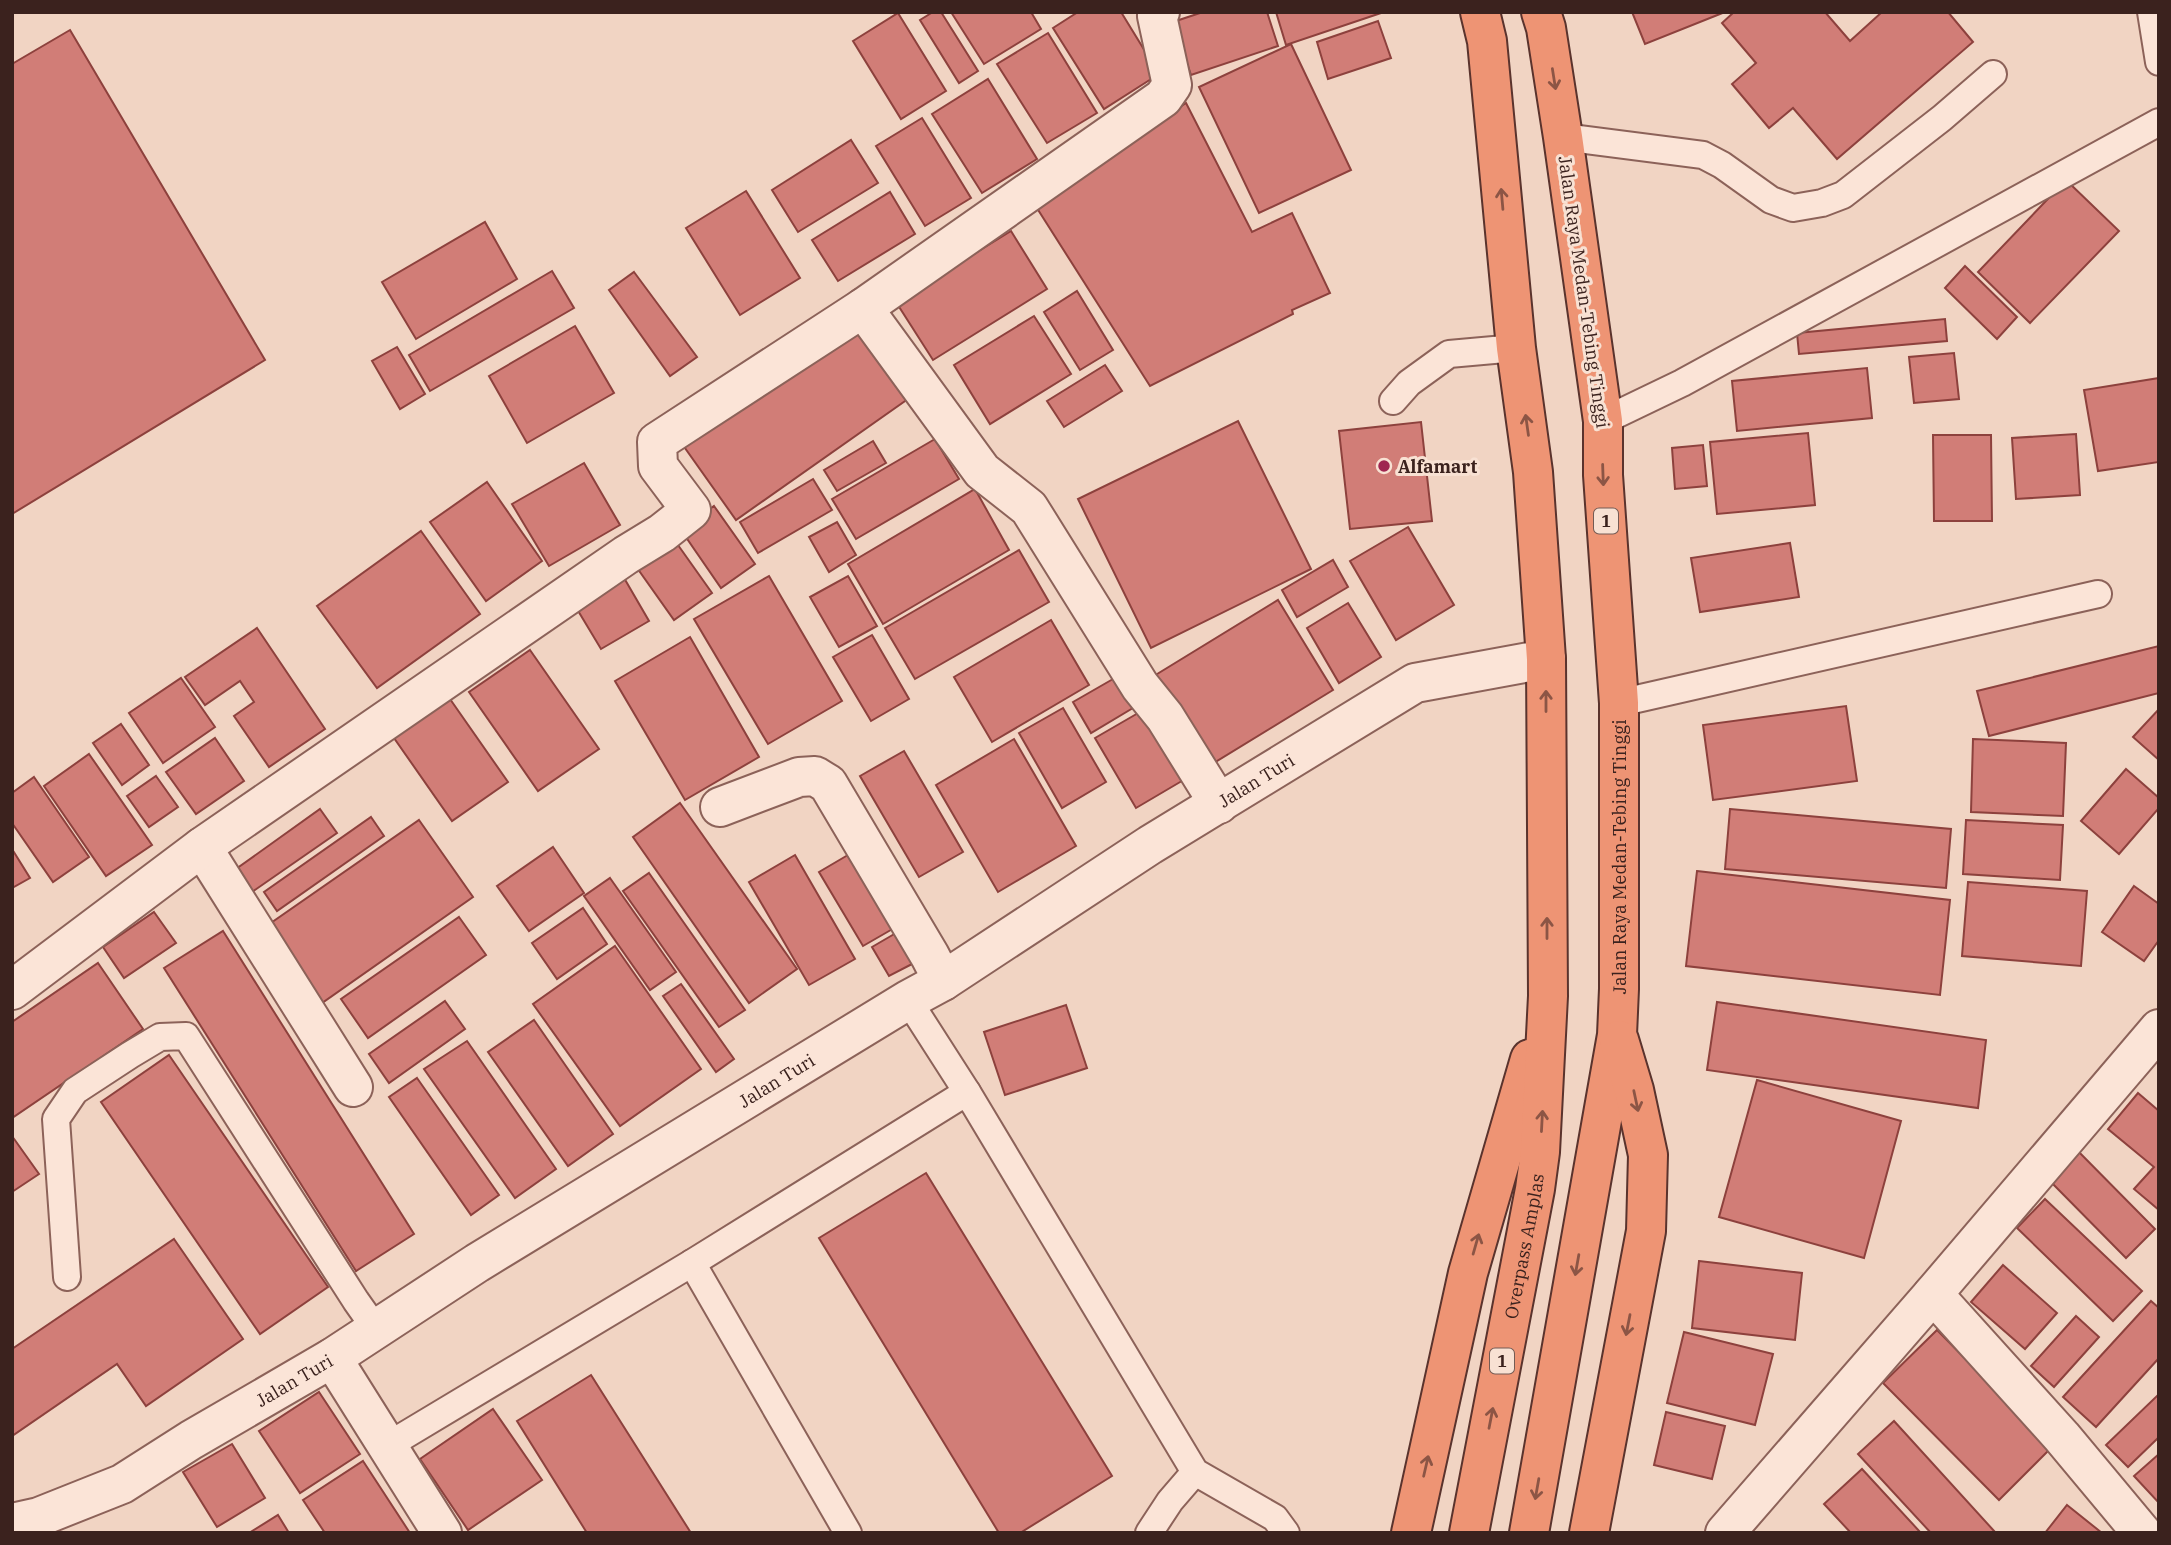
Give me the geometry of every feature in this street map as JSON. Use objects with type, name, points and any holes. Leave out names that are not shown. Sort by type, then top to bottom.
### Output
[{"type":"highway","name":"1","points":[[1480,12],[1487,41],[1516,348],[1533,472],[1546,659],[1548,996]]},
{"type":"highway","name":"Jalan Raya Medan-Tebing Tinggi","points":[[1541,12],[1546,28],[1563,136],[1603,421],[1603,475],[1619,703],[1617,1035]]},
{"type":"highway","name":"Overpass Amplas","points":[[1469,1533],[1535,1189],[1540,1152],[1548,996]]},
{"type":"highway","points":[[1411,1533],[1468,1273],[1548,996]]},
{"type":"highway","name":"1","points":[[1529,1533],[1617,1035]]},
{"type":"highway","points":[[1589,1533],[1646,1231],[1647,1155],[1634,1090],[1617,1035]]},
{"type":"street","points":[[12,990],[202,846],[626,555],[663,533],[691,510],[658,466],[657,442],[863,308],[1163,98],[1172,85],[1157,16],[1160,12]]},
{"type":"street","points":[[863,308],[982,471],[1029,508],[1140,686],[1165,717],[1219,804]]},
{"type":"street","name":"Jalan Turi","points":[[12,1523],[39,1517],[121,1484],[332,1358],[477,1263],[943,981],[1150,845],[1415,683],[1546,659]]},
{"type":"street","points":[[720,807],[799,777],[815,776],[828,785],[943,981]]},
{"type":"street","points":[[202,846],[353,1087]]},
{"type":"street","points":[[1725,1533],[2159,1029]]},
{"type":"street","points":[[1933,1294],[2062,1437],[2142,1533]]},
{"type":"street","points":[[332,1358],[442,1533]]},
{"type":"lane","points":[[2151,12],[2159,62]]},
{"type":"lane","points":[[1563,136],[1703,155],[1771,200],[1793,208],[1822,203],[1843,195],[1942,118],[1993,74]]},
{"type":"lane","points":[[1603,421],[1682,383],[2159,122]]},
{"type":"lane","points":[[1392,401],[1409,383],[1450,354],[1516,348]]},
{"type":"lane","points":[[1619,703],[2098,594]]},
{"type":"lane","points":[[908,1000],[1195,1472],[1275,1518],[1286,1533]]},
{"type":"lane","points":[[67,1277],[56,1119],[75,1091],[130,1055],[160,1037],[186,1036],[375,1328]]},
{"type":"lane","points":[[387,1446],[692,1263],[967,1093]]},
{"type":"lane","points":[[692,1263],[848,1533]]},
{"type":"lane","points":[[1149,1533],[1170,1501],[1195,1472]]},
{"type":"building","points":[[933,12],[941,12],[978,71],[959,83],[920,20]]},
{"type":"building","points":[[951,12],[1031,12],[1041,29],[984,64]]},
{"type":"building","points":[[1078,12],[1121,12],[1159,74],[1104,109],[1053,28]]},
{"type":"building","points":[[1203,12],[1267,12],[1278,46],[1191,75],[1173,22]]},
{"type":"building","points":[[1276,12],[1384,12],[1286,45]]},
{"type":"building","points":[[1632,12],[1725,12],[1645,44]]},
{"type":"building","points":[[1734,12],[1825,12],[1850,41],[1882,12],[1948,12],[1973,42],[1837,159],[1793,108],[1769,128],[1732,84],[1756,63],[1722,23]]},
{"type":"building","points":[[898,13],[946,91],[901,119],[853,41]]},
{"type":"building","points":[[1378,21],[1391,58],[1328,79],[1317,42]]},
{"type":"building","points":[[70,30],[265,360],[12,514],[12,64]]},
{"type":"building","points":[[1048,33],[1097,113],[1047,143],[997,64]]},
{"type":"building","points":[[1291,44],[1351,170],[1259,213],[1199,87]]},
{"type":"building","points":[[988,79],[1037,159],[982,193],[932,114]]},
{"type":"building","points":[[1186,103],[1252,232],[1292,213],[1330,293],[1292,310],[1293,314],[1150,386],[1035,205]]},
{"type":"building","points":[[922,118],[971,198],[925,226],[876,146]]},
{"type":"building","points":[[851,140],[878,183],[798,232],[772,190]]},
{"type":"building","points":[[2066,180],[2119,231],[2030,323],[1978,272]]},
{"type":"building","points":[[746,191],[800,278],[740,315],[686,228]]},
{"type":"building","points":[[890,192],[915,234],[838,281],[812,240]]},
{"type":"building","points":[[485,222],[517,279],[416,339],[382,282]]},
{"type":"building","points":[[1011,231],[1047,289],[933,360],[896,302]]},
{"type":"building","points":[[1965,266],[2017,317],[1997,339],[1945,288]]},
{"type":"building","points":[[552,271],[574,308],[430,391],[409,355]]},
{"type":"building","points":[[634,272],[697,357],[670,376],[609,290]]},
{"type":"building","points":[[1077,291],[1113,350],[1080,370],[1044,312]]},
{"type":"building","points":[[860,316],[915,394],[736,520],[680,441]]},
{"type":"building","points":[[1034,316],[1071,374],[990,424],[954,365]]},
{"type":"building","points":[[1945,319],[1947,341],[1799,354],[1797,333]]},
{"type":"building","points":[[575,326],[614,393],[527,443],[489,376]]},
{"type":"building","points":[[397,347],[425,394],[400,409],[372,361]]},
{"type":"building","points":[[1954,353],[1959,399],[1914,403],[1909,357]]},
{"type":"building","points":[[1105,365],[1122,391],[1064,427],[1047,401]]},
{"type":"building","points":[[1867,368],[1872,418],[1737,431],[1732,381]]},
{"type":"building","points":[[2159,378],[2159,462],[2098,471],[2084,390]]},
{"type":"building","points":[[1238,421],[1311,569],[1151,648],[1078,499]]},
{"type":"building","points":[[1421,422],[1432,521],[1350,529],[1339,431]]},
{"type":"building","points":[[1808,433],[1815,505],[1717,514],[1710,442]]},
{"type":"building","points":[[2076,434],[2080,495],[2016,499],[2012,438]]},
{"type":"building","points":[[1933,435],[1991,435],[1992,521],[1934,521]]},
{"type":"building","points":[[935,439],[959,479],[856,539],[832,499]]},
{"type":"building","points":[[873,441],[886,463],[837,491],[824,470]]},
{"type":"building","points":[[1703,445],[1707,486],[1675,489],[1672,448]]},
{"type":"building","points":[[584,463],[620,525],[549,566],[512,504]]},
{"type":"building","points":[[813,479],[832,510],[758,553],[740,522]]},
{"type":"building","points":[[487,482],[542,561],[486,601],[430,522]]},
{"type":"building","points":[[975,489],[1009,550],[883,624],[848,564]]},
{"type":"building","points":[[714,506],[755,564],[721,588],[681,530]]},
{"type":"building","points":[[837,522],[856,555],[829,572],[809,537]]},
{"type":"building","points":[[1408,527],[1454,605],[1396,640],[1350,561]]},
{"type":"building","points":[[421,531],[480,614],[377,688],[317,606]]},
{"type":"building","points":[[673,538],[712,593],[674,620],[635,565]]},
{"type":"building","points":[[1790,543],[1799,597],[1700,612],[1691,558]]},
{"type":"building","points":[[1019,550],[1049,602],[915,679],[885,628]]},
{"type":"building","points":[[1333,560],[1348,587],[1297,617],[1282,590]]},
{"type":"building","points":[[620,571],[649,621],[601,649],[571,599]]},
{"type":"building","points":[[769,576],[842,701],[768,744],[694,619]]},
{"type":"building","points":[[848,576],[877,626],[839,647],[810,597]]},
{"type":"building","points":[[1278,600],[1333,690],[1204,769],[1149,679]]},
{"type":"building","points":[[1348,603],[1381,657],[1339,683],[1307,628]]},
{"type":"building","points":[[1051,620],[1089,685],[992,742],[954,677]]},
{"type":"building","points":[[257,628],[325,729],[269,767],[234,716],[254,702],[240,681],[205,705],[185,677]]},
{"type":"building","points":[[872,635],[909,699],[871,721],[833,657]]},
{"type":"building","points":[[690,637],[759,757],[685,800],[615,681]]},
{"type":"building","points":[[2159,646],[2159,693],[1989,736],[1977,691]]},
{"type":"building","points":[[530,650],[599,749],[538,791],[469,692]]},
{"type":"building","points":[[1120,675],[1138,705],[1091,733],[1073,702]]},
{"type":"building","points":[[181,678],[215,727],[163,763],[129,713]]},
{"type":"building","points":[[450,699],[508,782],[452,821],[394,738]]},
{"type":"building","points":[[1152,705],[1192,775],[1136,808],[1095,738]]},
{"type":"building","points":[[1846,706],[1857,781],[1713,800],[1703,725]]},
{"type":"building","points":[[1063,708],[1106,782],[1062,808],[1019,733]]},
{"type":"building","points":[[2159,709],[2159,760],[2133,737]]},
{"type":"building","points":[[121,724],[149,765],[122,785],[93,743]]},
{"type":"building","points":[[215,738],[244,781],[196,814],[166,772]]},
{"type":"building","points":[[1014,739],[1076,846],[998,892],[936,785]]},
{"type":"building","points":[[1973,739],[2066,743],[2063,816],[1971,812]]},
{"type":"building","points":[[904,751],[963,852],[919,877],[860,776]]},
{"type":"building","points":[[89,754],[152,845],[106,876],[44,786]]},
{"type":"building","points":[[2126,769],[2159,798],[2159,808],[2119,854],[2081,821]]},
{"type":"building","points":[[156,776],[178,807],[149,827],[127,796]]},
{"type":"building","points":[[34,777],[89,857],[53,882],[12,823],[12,793]]},
{"type":"building","points":[[680,803],[797,969],[749,1003],[633,837]]},
{"type":"building","points":[[320,809],[337,833],[252,892],[236,869]]},
{"type":"building","points":[[1730,809],[1951,829],[1946,888],[1725,869]]},
{"type":"building","points":[[371,817],[384,836],[277,911],[264,892]]},
{"type":"building","points":[[419,820],[473,897],[322,1003],[268,925]]},
{"type":"building","points":[[1966,820],[2063,825],[2060,880],[1963,874]]},
{"type":"building","points":[[553,847],[584,893],[529,931],[497,886]]},
{"type":"building","points":[[12,849],[30,878],[12,888]]},
{"type":"building","points":[[853,852],[896,927],[863,946],[819,872]]},
{"type":"building","points":[[795,855],[855,959],[809,985],[749,882]]},
{"type":"building","points":[[1697,871],[1950,900],[1940,995],[1686,966]]},
{"type":"building","points":[[649,873],[745,1010],[719,1027],[623,891]]},
{"type":"building","points":[[610,878],[676,972],[650,990],[584,896]]},
{"type":"building","points":[[1968,882],[2087,891],[2081,966],[1962,956]]},
{"type":"building","points":[[2134,886],[2159,904],[2159,940],[2144,961],[2102,932]]},
{"type":"building","points":[[583,908],[607,944],[557,979],[532,943]]},
{"type":"building","points":[[154,912],[176,943],[124,978],[103,947]]},
{"type":"building","points":[[459,917],[486,955],[368,1038],[341,999]]},
{"type":"building","points":[[223,931],[414,1234],[356,1271],[164,968]]},
{"type":"building","points":[[896,933],[914,963],[889,976],[872,947]]},
{"type":"building","points":[[615,946],[701,1069],[620,1126],[533,1004]]},
{"type":"building","points":[[98,963],[143,1029],[12,1118],[12,1022]]},
{"type":"building","points":[[681,984],[734,1059],[716,1072],[663,996]]},
{"type":"building","points":[[445,1001],[465,1029],[389,1083],[369,1054]]},
{"type":"building","points":[[1717,1002],[1986,1040],[1978,1108],[1707,1070]]},
{"type":"building","points":[[1066,1005],[1087,1068],[1005,1095],[984,1032]]},
{"type":"building","points":[[534,1020],[613,1134],[568,1166],[488,1052]]},
{"type":"building","points":[[467,1041],[556,1169],[515,1198],[424,1069]]},
{"type":"building","points":[[169,1055],[328,1287],[260,1334],[101,1102]]},
{"type":"building","points":[[417,1078],[499,1195],[471,1215],[389,1097]]},
{"type":"building","points":[[1757,1080],[1901,1121],[1864,1258],[1719,1217]]},
{"type":"building","points":[[2138,1093],[2159,1111],[2159,1210],[2134,1189],[2154,1167],[2108,1129]]},
{"type":"building","points":[[12,1136],[39,1174],[12,1192]]},
{"type":"building","points":[[2071,1144],[2155,1229],[2126,1258],[2042,1173]]},
{"type":"building","points":[[926,1173],[1112,1476],[1020,1533],[999,1533],[819,1238]]},
{"type":"building","points":[[2045,1199],[2142,1291],[2113,1321],[2017,1228]]},
{"type":"building","points":[[174,1239],[243,1339],[146,1406],[117,1364],[12,1436],[12,1349]]},
{"type":"building","points":[[1699,1261],[1802,1273],[1795,1340],[1692,1328]]},
{"type":"building","points":[[2003,1265],[2057,1313],[2025,1349],[1971,1302]]},
{"type":"building","points":[[2151,1301],[2159,1308],[2159,1358],[2096,1427],[2063,1397]]},
{"type":"building","points":[[2076,1316],[2099,1337],[2054,1387],[2031,1366]]},
{"type":"building","points":[[1937,1330],[2052,1447],[1999,1500],[1883,1383]]},
{"type":"building","points":[[1684,1332],[1773,1354],[1755,1425],[1667,1403]]},
{"type":"building","points":[[591,1375],[691,1533],[587,1533],[517,1421]]},
{"type":"building","points":[[319,1392],[360,1454],[300,1493],[259,1431]]},
{"type":"building","points":[[2159,1394],[2159,1437],[2128,1467],[2106,1445]]},
{"type":"building","points":[[493,1409],[542,1480],[468,1530],[420,1459]]},
{"type":"building","points":[[1666,1412],[1725,1426],[1712,1479],[1654,1465]]},
{"type":"building","points":[[1894,1421],[1994,1533],[1931,1533],[1858,1454]]},
{"type":"building","points":[[232,1444],[265,1498],[217,1527],[183,1472]]},
{"type":"building","points":[[2159,1454],[2159,1503],[2134,1476]]},
{"type":"building","points":[[363,1461],[410,1533],[325,1533],[303,1500]]},
{"type":"building","points":[[1862,1469],[1921,1533],[1851,1533],[1824,1504]]},
{"type":"building","points":[[2067,1505],[2102,1533],[2045,1533]]},
{"type":"building","points":[[278,1515],[289,1533],[249,1533]]},
{"type":"place","name":"Alfamart","points":[[1384,466]]}]
